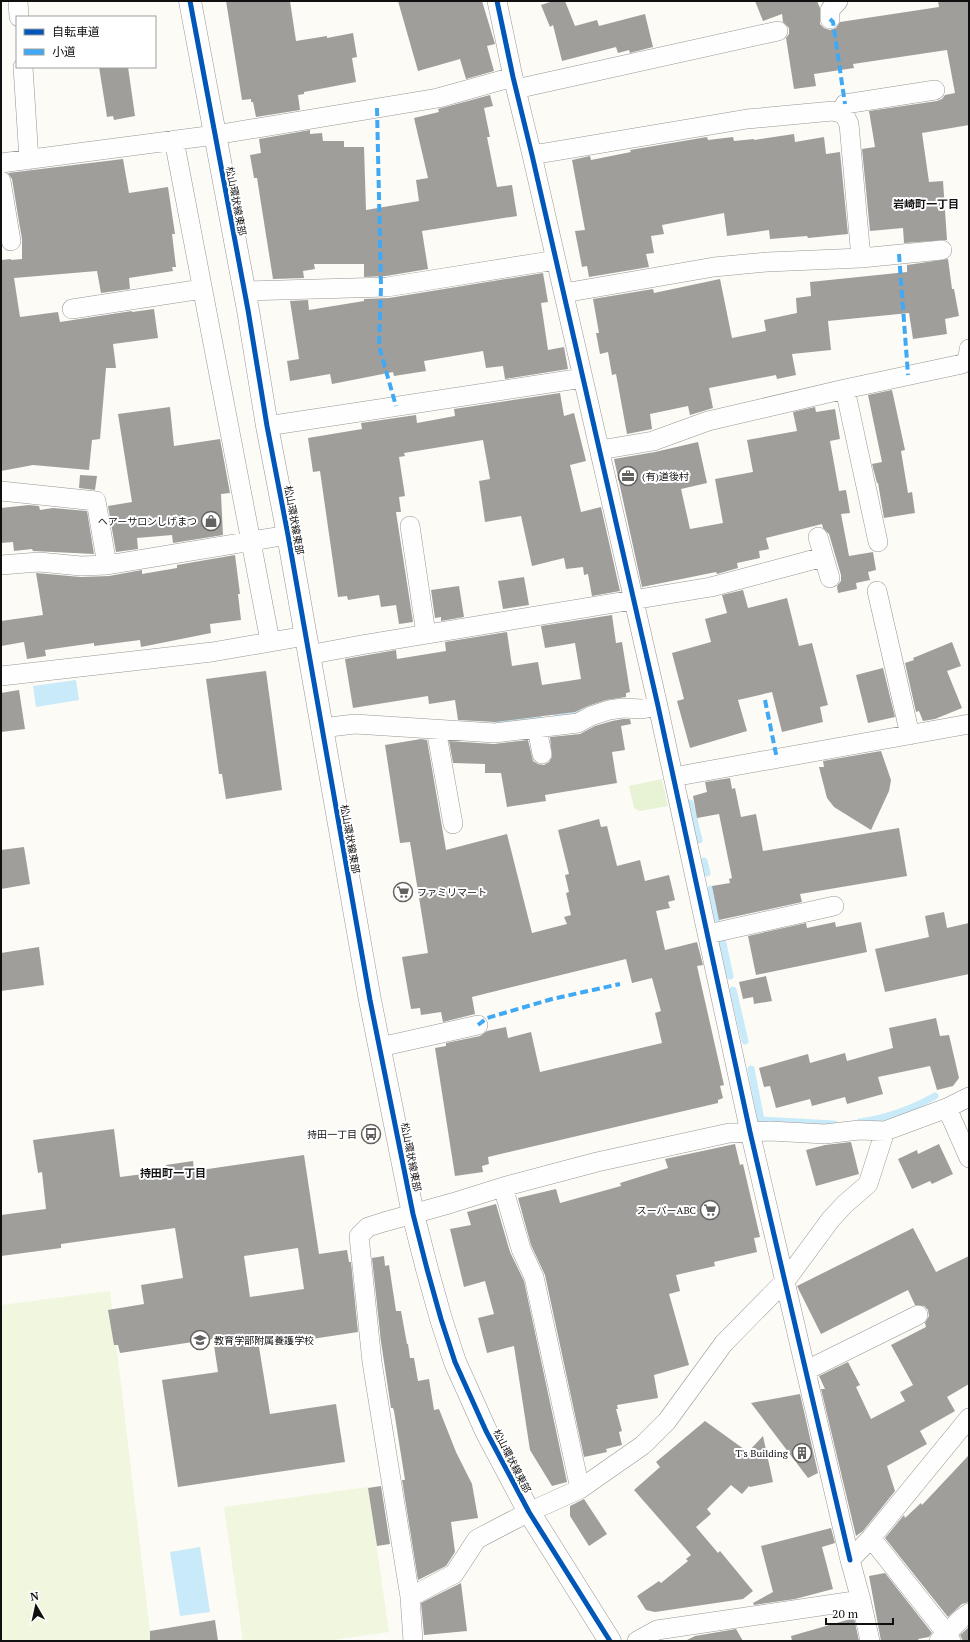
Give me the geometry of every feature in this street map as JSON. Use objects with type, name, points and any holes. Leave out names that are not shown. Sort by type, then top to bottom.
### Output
[{"type":"street","points":[[18,1],[19,16]]},
{"type":"street","name":"松山環状線東部","points":[[190,1],[288,535],[321,728],[380,1047],[413,1214],[441,1319],[456,1362],[486,1431],[529,1512],[610,1641]]},
{"type":"street","points":[[497,1],[514,83],[564,293],[658,706],[750,1132],[870,1641]]},
{"type":"street","points":[[830,19],[830,10],[838,1]]},
{"type":"street","points":[[1,164],[215,135],[438,98],[778,31]]},
{"type":"street","points":[[22,68],[29,160]]},
{"type":"street","points":[[861,258],[849,124],[844,114],[845,104],[935,90]]},
{"type":"street","points":[[532,155],[747,119],[833,111],[844,114]]},
{"type":"street","points":[[174,140],[270,641]]},
{"type":"street","points":[[1,181],[11,241]]},
{"type":"street","points":[[564,293],[714,267],[767,262],[861,258],[942,250]]},
{"type":"street","points":[[244,291],[387,287],[556,260]]},
{"type":"street","points":[[72,309],[202,289]]},
{"type":"street","points":[[600,450],[653,441],[708,421],[845,389],[962,364],[968,359],[969,349]]},
{"type":"street","points":[[267,426],[583,378]]},
{"type":"street","points":[[845,389],[878,542]]},
{"type":"street","points":[[1,491],[96,501],[107,565]]},
{"type":"street","points":[[410,526],[426,634]]},
{"type":"street","points":[[1,565],[39,562],[81,566],[107,565],[288,535]]},
{"type":"street","points":[[818,537],[830,578]]},
{"type":"street","points":[[1,676],[212,652],[270,641],[306,645],[426,634],[711,586],[823,558]]},
{"type":"street","points":[[877,591],[910,735]]},
{"type":"street","points":[[321,728],[355,724],[495,733],[578,723],[591,716],[609,710],[623,708],[642,709],[658,706]]},
{"type":"street","points":[[673,777],[969,724]]},
{"type":"street","points":[[537,728],[542,754]]},
{"type":"street","points":[[436,729],[453,824]]},
{"type":"street","points":[[708,934],[834,906]]},
{"type":"street","points":[[380,1047],[478,1025]]},
{"type":"street","points":[[413,1641],[410,1597],[372,1362],[359,1236],[368,1228],[413,1214],[503,1187],[597,1162],[729,1133],[796,1131],[825,1134],[859,1130],[885,1130],[947,1108],[969,1097]]},
{"type":"street","points":[[947,1108],[969,1158]]},
{"type":"street","points":[[410,1597],[454,1574],[477,1539],[529,1512],[580,1489],[643,1445],[667,1421],[724,1343],[786,1280],[831,1219],[845,1204],[868,1184],[885,1130]]},
{"type":"street","points":[[503,1187],[521,1249],[534,1277],[580,1489]]},
{"type":"street","points":[[807,1370],[918,1315]]},
{"type":"street","points":[[850,1560],[871,1538],[969,1418]]},
{"type":"street","points":[[871,1538],[946,1638],[961,1619],[969,1613]]},
{"type":"street","points":[[636,1641],[657,1630],[861,1600]]},
{"type":"green space","points":[[662,779],[668,806],[640,811],[634,808],[629,786]]},
{"type":"green space","points":[[110,1291],[151,1640],[1,1641],[1,1305]]},
{"type":"green space","points":[[368,1487],[389,1632],[325,1641],[243,1641],[224,1507]]},
{"type":"water","points":[[76,680],[79,700],[36,707],[33,686]]},
{"type":"water","points":[[200,1547],[210,1612],[180,1616],[170,1552]]},
{"type":"building","points":[[226,1],[290,1],[296,41],[327,36],[327,38],[353,33],[357,57],[352,58],[356,82],[304,92],[304,94],[298,95],[300,110],[256,117],[251,99],[242,100]]},
{"type":"building","points":[[398,1],[482,1],[495,44],[487,46],[494,71],[466,79],[460,59],[418,71]]},
{"type":"building","points":[[553,1],[565,1],[575,26],[597,20],[599,26],[645,14],[653,47],[630,53],[629,50],[618,53],[616,47],[562,61],[553,25],[550,27],[541,5]]},
{"type":"building","points":[[755,1],[817,1],[820,8],[820,24],[824,28],[830,30],[836,28],[840,22],[939,7],[938,1],[969,1],[969,125],[922,133],[929,182],[943,181],[947,240],[904,243],[903,228],[870,231],[862,149],[875,147],[869,111],[937,101],[942,99],[945,95],[955,93],[947,50],[853,64],[854,68],[814,74],[816,86],[794,89],[786,38],[789,34],[789,28],[783,22],[782,14],[763,21]]},
{"type":"building","points":[[99,68],[128,68],[135,116],[114,120],[113,116],[107,117]]},
{"type":"building","points":[[490,95],[493,106],[484,108],[490,137],[487,137],[497,187],[512,185],[517,216],[422,231],[428,269],[386,276],[364,277],[364,264],[314,264],[315,269],[303,271],[304,278],[273,279],[257,178],[254,178],[250,155],[261,153],[259,139],[310,130],[310,134],[322,133],[323,141],[344,141],[344,147],[364,147],[366,210],[419,201],[416,180],[428,178],[414,118],[439,112],[438,109]]},
{"type":"building","points":[[794,134],[795,142],[824,137],[826,154],[840,152],[848,234],[808,238],[807,236],[770,239],[769,230],[727,236],[724,213],[662,225],[664,234],[651,236],[654,253],[646,254],[649,267],[589,277],[587,266],[582,267],[575,231],[585,230],[572,160],[590,156],[591,160],[631,152],[630,150],[707,137],[708,140],[733,137],[734,141],[754,140]]},
{"type":"building","points":[[123,159],[129,193],[168,187],[175,234],[172,234],[176,267],[172,267],[173,271],[129,278],[130,289],[101,293],[97,271],[14,278],[20,317],[58,312],[60,322],[154,309],[158,338],[113,344],[116,368],[106,368],[100,439],[92,440],[89,470],[33,465],[1,471],[1,260],[22,259],[22,239],[12,179],[8,173]]},
{"type":"building","points":[[948,259],[952,289],[954,289],[959,316],[945,319],[947,334],[913,339],[909,313],[828,321],[831,350],[792,354],[796,375],[777,379],[776,375],[709,388],[713,408],[690,415],[688,406],[650,414],[652,429],[627,434],[616,374],[612,375],[608,352],[600,354],[596,333],[599,333],[593,299],[653,289],[654,293],[720,279],[732,338],[766,331],[764,320],[797,313],[796,298],[811,296],[810,282],[907,272],[907,265]]},
{"type":"building","points":[[543,273],[548,302],[541,303],[548,350],[564,347],[568,369],[505,379],[503,366],[486,368],[483,351],[424,361],[426,371],[394,376],[393,372],[332,384],[330,374],[290,381],[287,361],[299,359],[290,301],[308,300],[309,310],[364,301],[364,299],[389,298]]},
{"type":"building","points":[[892,390],[905,450],[901,451],[908,493],[912,492],[915,513],[884,518],[878,483],[872,464],[882,462],[868,395]]},
{"type":"building","points":[[560,393],[564,416],[574,413],[586,461],[570,465],[581,512],[601,507],[620,591],[592,596],[588,574],[584,575],[583,567],[566,569],[564,558],[532,566],[521,516],[485,522],[479,481],[490,479],[483,440],[404,453],[405,456],[399,457],[405,496],[399,497],[401,512],[396,512],[413,622],[399,624],[396,605],[381,607],[379,595],[348,600],[347,596],[338,597],[320,471],[313,472],[308,438],[362,429],[361,423],[416,415],[417,423],[455,416],[454,409]]},
{"type":"building","points":[[170,407],[174,446],[220,439],[230,493],[221,494],[223,535],[173,543],[172,535],[137,538],[138,549],[116,552],[108,506],[132,502],[118,414]]},
{"type":"building","points":[[815,407],[816,412],[835,409],[840,439],[830,441],[839,491],[846,490],[850,513],[841,514],[849,556],[873,552],[876,570],[868,572],[870,580],[856,583],[857,589],[838,593],[837,586],[841,581],[841,575],[829,534],[823,528],[822,524],[766,538],[769,549],[759,551],[760,558],[737,563],[738,568],[717,574],[716,572],[642,587],[614,459],[655,452],[698,442],[707,483],[681,489],[690,529],[723,523],[715,479],[753,472],[747,440],[797,431],[793,412]]},
{"type":"building","points":[[80,475],[97,476],[95,490],[79,488]]},
{"type":"building","points":[[29,505],[39,506],[40,510],[53,508],[87,511],[94,554],[33,551],[32,549],[14,551],[13,542],[1,543],[1,508]]},
{"type":"building","points":[[235,555],[240,594],[238,594],[241,620],[210,624],[211,633],[141,647],[140,640],[94,646],[94,643],[45,650],[46,656],[27,659],[24,642],[1,646],[1,621],[43,615],[36,573],[81,577],[109,576],[142,570],[142,574],[177,568],[177,565]]},
{"type":"building","points":[[524,577],[529,605],[503,609],[498,581]]},
{"type":"building","points":[[459,586],[464,617],[441,621],[441,617],[435,618],[431,590]]},
{"type":"building","points":[[743,590],[748,608],[787,598],[799,646],[812,643],[828,705],[820,707],[823,722],[782,732],[772,692],[738,700],[747,731],[690,748],[677,701],[684,699],[672,653],[711,642],[705,619],[727,613],[722,595]]},
{"type":"building","points":[[612,615],[616,643],[622,642],[630,692],[626,693],[626,697],[606,700],[575,712],[495,722],[458,720],[455,700],[429,704],[428,696],[353,708],[345,659],[396,650],[397,659],[446,651],[445,642],[507,632],[512,666],[538,662],[542,685],[581,679],[575,643],[545,648],[541,626]]},
{"type":"building","points":[[952,642],[961,666],[947,671],[962,708],[935,719],[923,721],[919,711],[916,712],[905,663],[914,660],[913,658]]},
{"type":"building","points":[[883,668],[895,717],[868,723],[856,675]]},
{"type":"building","points":[[266,671],[282,790],[226,799],[222,774],[219,774],[206,679]]},
{"type":"building","points":[[19,690],[25,729],[1,732],[1,693]]},
{"type":"building","points":[[623,719],[630,719],[631,724],[621,726],[625,750],[612,752],[617,783],[545,795],[546,801],[507,807],[501,773],[485,773],[485,764],[453,763],[449,741],[494,744],[528,740],[533,761],[544,765],[549,762],[552,757],[550,737],[580,734],[595,726]]},
{"type":"building","points":[[421,739],[427,740],[446,850],[507,834],[532,933],[567,924],[564,917],[571,915],[566,893],[569,892],[565,875],[569,874],[558,830],[599,819],[601,827],[607,826],[617,866],[640,860],[645,881],[669,875],[675,900],[668,902],[670,908],[656,911],[665,950],[697,942],[703,965],[697,966],[724,1085],[720,1086],[723,1098],[718,1100],[718,1103],[488,1157],[489,1164],[482,1166],[483,1172],[455,1176],[435,1048],[446,1046],[446,1043],[480,1036],[487,1031],[506,1027],[508,1038],[531,1032],[540,1072],[662,1043],[655,1013],[661,1011],[652,978],[632,983],[626,959],[472,997],[475,1014],[443,1022],[441,1012],[421,1015],[420,1008],[411,1009],[402,957],[428,953],[410,842],[400,843],[385,745]]},
{"type":"building","points":[[881,751],[891,780],[889,791],[871,830],[834,807],[827,798],[819,767],[824,767],[823,761]]},
{"type":"building","points":[[730,778],[732,789],[735,788],[741,817],[756,814],[763,851],[899,828],[907,876],[800,894],[802,902],[719,920],[712,886],[730,883],[729,879],[732,878],[719,814],[697,818],[693,796],[707,792],[705,782]]},
{"type":"building","points":[[24,847],[30,884],[1,889],[1,850]]},
{"type":"building","points":[[944,912],[947,928],[969,923],[969,974],[885,992],[875,949],[929,937],[925,916]]},
{"type":"building","points":[[835,922],[836,927],[861,922],[867,952],[756,975],[748,936],[806,923],[807,928]]},
{"type":"building","points":[[39,947],[44,985],[1,991],[1,953]]},
{"type":"building","points":[[766,976],[772,1001],[754,1004],[753,997],[743,999],[739,982]]},
{"type":"building","points":[[936,1018],[940,1036],[949,1035],[959,1078],[953,1086],[937,1090],[930,1066],[878,1077],[883,1094],[847,1104],[845,1097],[812,1106],[810,1099],[776,1108],[770,1086],[764,1087],[759,1068],[808,1054],[810,1063],[845,1053],[847,1061],[893,1048],[889,1028]]},
{"type":"building","points":[[114,1129],[120,1177],[167,1171],[166,1165],[193,1161],[194,1171],[304,1155],[319,1254],[347,1250],[349,1262],[351,1262],[358,1332],[259,1347],[270,1414],[336,1404],[345,1462],[178,1487],[162,1380],[218,1372],[213,1339],[120,1353],[118,1345],[114,1345],[108,1310],[144,1304],[141,1285],[183,1278],[175,1228],[61,1244],[61,1248],[1,1256],[1,1215],[46,1209],[42,1172],[38,1173],[33,1140]],"holes":[[[298,1248],[304,1289],[250,1297],[244,1256]]]},
{"type":"building","points":[[851,1142],[859,1174],[816,1186],[806,1150],[825,1145]]},
{"type":"building","points":[[735,1144],[740,1165],[743,1164],[760,1237],[754,1238],[757,1252],[714,1262],[715,1266],[676,1275],[680,1291],[669,1294],[689,1365],[654,1375],[658,1398],[617,1405],[618,1409],[616,1409],[622,1431],[619,1432],[622,1445],[606,1449],[607,1452],[584,1457],[545,1275],[531,1245],[518,1198],[556,1189],[560,1203],[621,1186],[620,1183],[668,1168],[665,1159]]},
{"type":"building","points":[[939,1144],[953,1174],[932,1184],[930,1181],[912,1189],[898,1159],[917,1150],[918,1154]]},
{"type":"building","points":[[496,1204],[510,1252],[524,1281],[567,1482],[552,1486],[530,1450],[514,1346],[487,1353],[478,1318],[494,1314],[485,1281],[464,1287],[450,1229],[471,1225],[467,1212]]},
{"type":"building","points":[[913,1228],[936,1272],[969,1256],[969,1384],[947,1397],[955,1411],[920,1431],[927,1444],[887,1466],[895,1491],[863,1531],[856,1536],[821,1389],[825,1389],[819,1376],[848,1362],[860,1385],[856,1387],[871,1419],[905,1401],[900,1392],[913,1385],[891,1345],[926,1327],[925,1323],[929,1316],[928,1310],[924,1306],[915,1305],[908,1290],[821,1334],[797,1286]]},
{"type":"building","points":[[384,1256],[385,1266],[389,1265],[396,1311],[401,1311],[410,1358],[414,1358],[418,1381],[429,1379],[434,1410],[439,1409],[456,1452],[472,1484],[478,1518],[451,1522],[455,1552],[446,1566],[418,1580],[402,1480],[405,1480],[394,1411],[393,1408],[391,1408],[381,1342],[372,1258]]},
{"type":"building","points":[[800,1394],[818,1473],[808,1478],[751,1403]]},
{"type":"building","points":[[705,1421],[748,1452],[763,1436],[773,1482],[749,1486],[742,1494],[731,1485],[707,1509],[711,1514],[696,1527],[718,1553],[720,1551],[753,1591],[743,1599],[655,1612],[646,1610],[637,1596],[659,1581],[661,1583],[688,1561],[686,1559],[691,1555],[634,1490],[660,1467],[656,1462]]},
{"type":"building","points":[[969,1455],[969,1602],[962,1604],[948,1617],[885,1538],[904,1515],[905,1518],[921,1503],[922,1505]]},
{"type":"building","points":[[381,1486],[390,1544],[377,1546],[368,1488]]},
{"type":"building","points":[[584,1499],[607,1534],[589,1546],[570,1516],[570,1506]]},
{"type":"building","points":[[831,1528],[835,1543],[822,1547],[833,1589],[795,1599],[754,1605],[753,1603],[773,1592],[761,1546]]},
{"type":"building","points":[[885,1573],[932,1633],[929,1637],[918,1639],[919,1641],[881,1641],[869,1576]]},
{"type":"building","points":[[461,1583],[467,1631],[424,1635],[421,1603]]},
{"type":"building","points":[[854,1618],[859,1641],[792,1641],[791,1636]]},
{"type":"building","points":[[215,1620],[218,1641],[150,1641],[150,1631]]},
{"type":"building","points":[[969,1627],[969,1641],[963,1641],[960,1635]]},
{"type":"building","points":[[736,1629],[743,1641],[685,1641],[695,1636]]},
{"type":"waterway","points":[[557,715],[577,712]]},
{"type":"waterway","points":[[496,723],[538,718]]},
{"type":"waterway","points":[[690,803],[699,840]]},
{"type":"waterway","points":[[704,861],[707,873]]},
{"type":"waterway","points":[[711,889],[717,918]]},
{"type":"waterway","points":[[722,939],[730,976]]},
{"type":"waterway","points":[[733,990],[745,1041]]},
{"type":"waterway","points":[[751,1069],[761,1120],[834,1124]]},
{"type":"waterway","points":[[860,1122],[899,1112],[935,1096]]},
{"type":"marked path","points":[[830,19],[833,22],[845,104]]},
{"type":"marked path","points":[[377,108],[381,287],[379,346],[396,406]]},
{"type":"marked path","points":[[899,254],[908,375]]},
{"type":"marked path","points":[[765,700],[777,759]]},
{"type":"marked path","points":[[478,1025],[487,1018],[552,999],[620,984]]},
{"type":"cycle path","points":[[190,1],[248,310],[267,426],[288,535],[370,1000],[413,1214],[427,1269],[455,1362],[486,1431],[529,1512],[610,1641]]},
{"type":"cycle path","points":[[497,1],[513,77],[658,706],[750,1132],[850,1560]]},
{"type":"place","name":"(有)道後村","points":[[628,476]]},
{"type":"place","name":"ヘアーサロンしげまつ","points":[[211,521]]},
{"type":"place","name":"ファミリマート","points":[[403,892]]},
{"type":"place","name":"持田一丁目","points":[[371,1134]]},
{"type":"place","name":"スーパーABC","points":[[710,1210]]},
{"type":"place","name":"教育学部附属養護学校","points":[[200,1340]]},
{"type":"place","name":"T's Building","points":[[802,1453]]},
{"type":"district","name":"岩崎町一丁目","points":[[926,204]]},
{"type":"district","name":"持田町一丁目","points":[[173,1173]]}]
